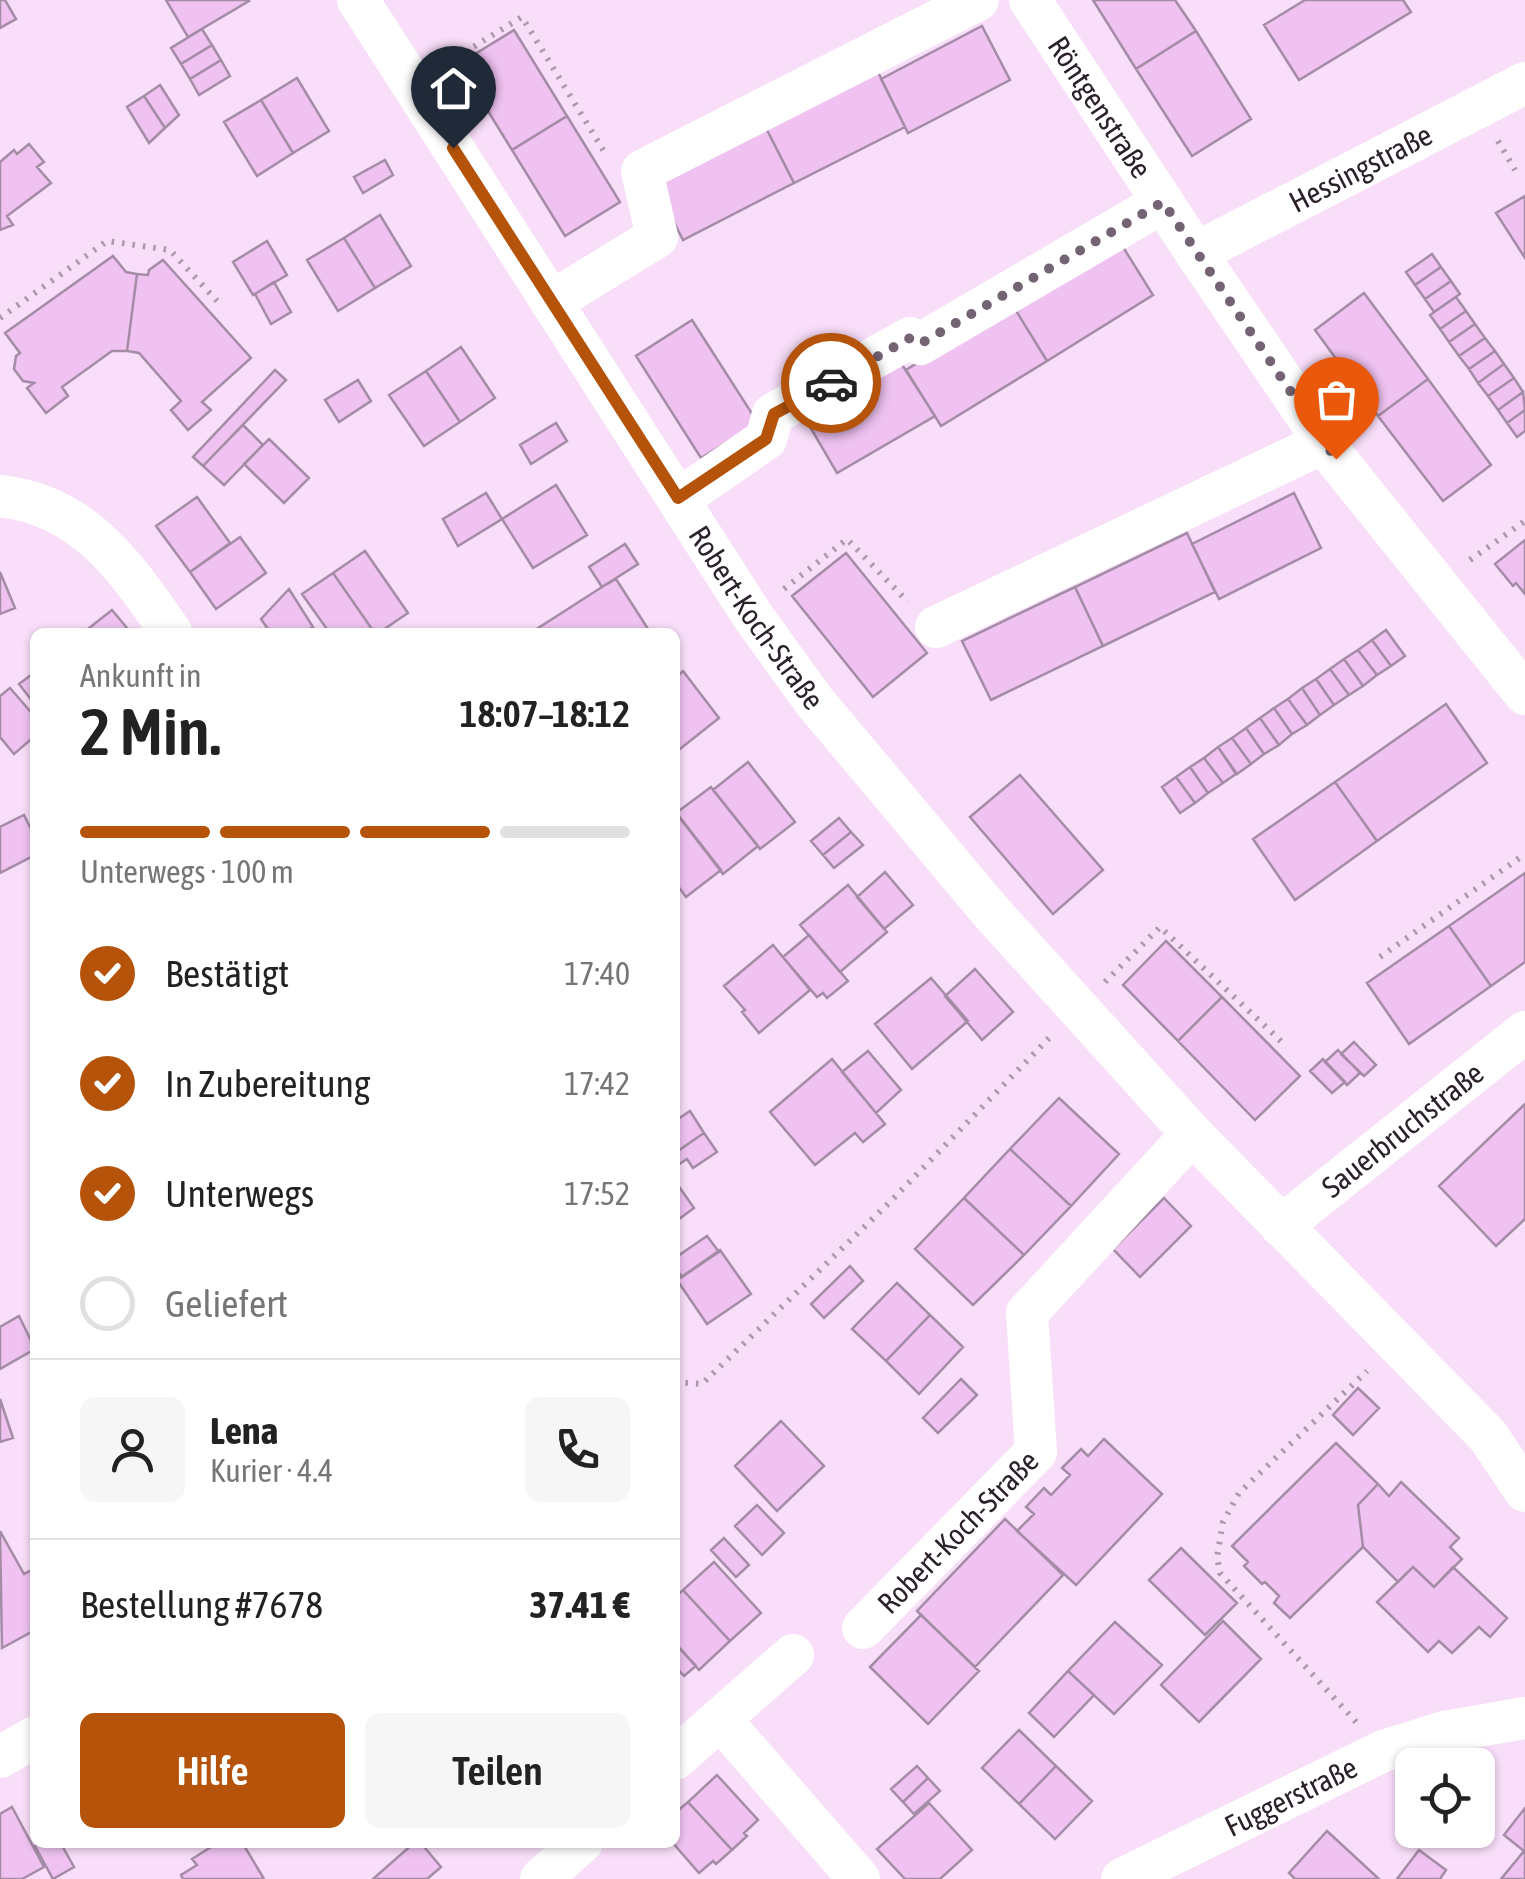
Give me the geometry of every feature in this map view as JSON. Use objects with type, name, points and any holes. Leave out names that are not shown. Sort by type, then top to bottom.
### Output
[{"type":"street","name":"Robert-Koch-Straße","points":[[358,0],[752,615],[814,700],[992,913],[1192,1134],[1488,1436],[1525,1491]]},
{"type":"street","points":[[551,302],[657,238],[642,171],[978,0]]},
{"type":"street","name":"Röntgenstraße","points":[[1030,0],[1325,442],[1525,694]]},
{"type":"street","name":"Hessingstraße","points":[[1196,253],[1525,82]]},
{"type":"street","points":[[678,498],[766,439],[774,414],[910,338],[920,344],[1163,202]]},
{"type":"street","points":[[936,627],[1325,442]]},
{"type":"street","points":[[0,496],[26,499],[66,516],[91,533],[134,580],[169,628]]},
{"type":"street","name":"Sauerbruchstraße","points":[[1281,1226],[1525,1032]]},
{"type":"street","name":"Robert-Koch-Straße","points":[[864,1628],[1036,1452],[1027,1313],[1192,1134]]},
{"type":"street","points":[[680,1755],[794,1656]]},
{"type":"street","name":"Fuggerstraße","points":[[1122,1879],[1382,1751],[1444,1732],[1525,1718]]},
{"type":"street","points":[[720,1719],[859,1879]]},
{"type":"street","points":[[0,1757],[30,1740]]},
{"type":"street","points":[[541,1879],[575,1848]]},
{"type":"path","points":[[411,85],[522,17],[608,157],[642,171]]},
{"type":"path","points":[[0,318],[107,241],[170,250],[217,301]]},
{"type":"path","points":[[1436,584],[1525,521]]},
{"type":"path","points":[[752,615],[847,539],[936,627]]},
{"type":"path","points":[[1380,957],[1525,854]]},
{"type":"path","points":[[680,1382],[702,1384],[891,1201],[1160,927],[1284,1044]]},
{"type":"path","points":[[1382,1751],[1220,1573],[1217,1557],[1223,1522],[1239,1493],[1396,1343]]},
{"type":"building","points":[[0,0],[5,0],[16,19],[0,28]]},
{"type":"building","points":[[166,0],[248,0],[249,1],[188,37]]},
{"type":"building","points":[[1093,0],[1175,0],[1196,31],[1136,69]]},
{"type":"building","points":[[1305,0],[1403,0],[1411,12],[1299,80],[1264,25]]},
{"type":"building","points":[[982,26],[1010,80],[908,133],[881,79]]},
{"type":"building","points":[[202,29],[212,45],[181,64],[171,48]]},
{"type":"building","points":[[514,30],[567,116],[512,150],[459,64]]},
{"type":"building","points":[[1196,31],[1251,119],[1192,156],[1136,69]]},
{"type":"building","points":[[212,45],[221,60],[190,79],[181,64]]},
{"type":"building","points":[[221,60],[230,76],[199,95],[190,79]]},
{"type":"building","points":[[876,68],[905,127],[794,183],[764,124]]},
{"type":"building","points":[[297,78],[329,131],[293,153],[261,100]]},
{"type":"building","points":[[160,85],[179,115],[165,128],[144,96]]},
{"type":"building","points":[[144,96],[165,128],[149,143],[127,107]]},
{"type":"building","points":[[261,100],[293,153],[257,176],[224,122]]},
{"type":"building","points":[[567,116],[620,202],[565,236],[512,150]]},
{"type":"building","points":[[764,124],[794,183],[683,240],[653,181]]},
{"type":"building","points":[[29,144],[44,162],[37,167],[51,183],[7,216],[13,225],[0,230],[0,162]]},
{"type":"building","points":[[385,160],[393,175],[363,193],[354,177]]},
{"type":"building","points":[[1525,196],[1525,258],[1496,213]]},
{"type":"building","points":[[380,215],[411,266],[375,288],[344,238]]},
{"type":"building","points":[[344,238],[375,288],[338,311],[307,260]]},
{"type":"building","points":[[1118,239],[1153,295],[1047,361],[1012,304]]},
{"type":"building","points":[[267,241],[287,275],[253,295],[233,262]]},
{"type":"building","points":[[1432,254],[1441,267],[1415,285],[1406,272]]},
{"type":"building","points":[[113,256],[126,272],[137,274],[127,351],[112,351],[62,387],[68,396],[46,413],[27,388],[34,383],[23,381],[14,369],[20,353],[5,333]]},
{"type":"building","points":[[163,260],[251,358],[202,402],[211,410],[188,430],[171,410],[181,401],[139,353],[127,351],[137,274],[148,275]]},
{"type":"building","points":[[1441,267],[1451,281],[1425,299],[1415,285]]},
{"type":"building","points":[[1451,281],[1460,294],[1434,312],[1425,299]]},
{"type":"building","points":[[274,282],[291,312],[271,324],[255,294]]},
{"type":"building","points":[[1364,293],[1428,379],[1378,416],[1315,330]]},
{"type":"building","points":[[1456,297],[1466,311],[1440,329],[1430,315]]},
{"type":"building","points":[[1012,304],[1047,361],[941,426],[906,370]]},
{"type":"building","points":[[1466,311],[1475,324],[1449,342],[1440,329]]},
{"type":"building","points":[[692,320],[758,423],[701,458],[636,356]]},
{"type":"building","points":[[1475,324],[1485,338],[1459,356],[1449,342]]},
{"type":"building","points":[[1485,338],[1495,351],[1469,369],[1459,356]]},
{"type":"building","points":[[461,347],[495,398],[460,422],[426,371]]},
{"type":"building","points":[[1495,351],[1504,364],[1478,383],[1469,369]]},
{"type":"building","points":[[901,363],[935,416],[837,473],[806,420]]},
{"type":"building","points":[[1504,364],[1514,378],[1488,396],[1478,383]]},
{"type":"building","points":[[275,370],[286,380],[203,466],[193,457]]},
{"type":"building","points":[[426,371],[460,422],[424,446],[389,395]]},
{"type":"building","points":[[1514,378],[1523,392],[1498,410],[1488,396]]},
{"type":"building","points":[[1428,379],[1491,465],[1443,501],[1378,416]]},
{"type":"building","points":[[358,380],[371,401],[339,422],[325,400]]},
{"type":"building","points":[[1523,392],[1525,410],[1507,423],[1498,410]]},
{"type":"building","points":[[1525,410],[1525,431],[1517,437],[1507,423]]},
{"type":"building","points":[[556,423],[567,441],[531,464],[520,445]]},
{"type":"building","points":[[243,425],[263,445],[224,485],[203,466]]},
{"type":"building","points":[[269,439],[309,478],[284,503],[244,464]]},
{"type":"building","points":[[556,485],[587,535],[533,568],[502,519]]},
{"type":"building","points":[[486,493],[502,519],[458,546],[443,519]]},
{"type":"building","points":[[1294,493],[1321,548],[1219,599],[1192,544]]},
{"type":"building","points":[[197,497],[230,543],[190,572],[156,526]]},
{"type":"building","points":[[1187,533],[1215,592],[1103,646],[1075,587]]},
{"type":"building","points":[[240,537],[266,573],[216,609],[190,572]]},
{"type":"building","points":[[1525,540],[1525,594],[1495,564]]},
{"type":"building","points":[[625,544],[638,564],[602,587],[589,567]]},
{"type":"building","points":[[365,551],[408,613],[386,628],[371,628],[333,573]]},
{"type":"building","points":[[846,553],[927,653],[873,697],[792,596]]},
{"type":"building","points":[[0,572],[15,608],[0,614]]},
{"type":"building","points":[[333,573],[371,628],[326,628],[302,594]]},
{"type":"building","points":[[616,579],[647,628],[538,628]]},
{"type":"building","points":[[1075,587],[1103,646],[991,700],[962,641]]},
{"type":"building","points":[[289,589],[313,627],[267,628],[261,619]]},
{"type":"building","points":[[112,610],[127,628],[89,628]]},
{"type":"building","points":[[1386,630],[1405,656],[1391,666],[1372,640]]},
{"type":"building","points":[[1372,640],[1391,666],[1377,675],[1358,650]]},
{"type":"building","points":[[1358,650],[1377,675],[1363,686],[1344,659]]},
{"type":"building","points":[[1344,659],[1363,686],[1349,695],[1330,669]]},
{"type":"building","points":[[1330,669],[1349,695],[1334,705],[1316,679]]},
{"type":"building","points":[[683,671],[719,718],[680,749]]},
{"type":"building","points":[[30,676],[30,698],[19,684]]},
{"type":"building","points":[[1316,679],[1334,705],[1320,715],[1302,688]]},
{"type":"building","points":[[10,688],[30,711],[30,740],[14,754],[0,737],[0,696]]},
{"type":"building","points":[[1302,688],[1320,715],[1307,725],[1288,699]]},
{"type":"building","points":[[1288,699],[1307,725],[1292,734],[1274,708]]},
{"type":"building","points":[[1446,704],[1487,763],[1377,841],[1335,782]]},
{"type":"building","points":[[1274,708],[1292,734],[1279,745],[1260,718]]},
{"type":"building","points":[[1260,718],[1279,745],[1264,754],[1246,728]]},
{"type":"building","points":[[1246,728],[1264,754],[1251,764],[1232,738]]},
{"type":"building","points":[[1232,738],[1251,764],[1237,774],[1218,747]]},
{"type":"building","points":[[1218,747],[1236,774],[1223,783],[1204,758]]},
{"type":"building","points":[[1204,758],[1223,783],[1208,793],[1190,767]]},
{"type":"building","points":[[748,762],[795,822],[760,849],[713,790]]},
{"type":"building","points":[[1190,767],[1208,793],[1195,803],[1176,777]]},
{"type":"building","points":[[1020,775],[1103,870],[1053,914],[970,817]]},
{"type":"building","points":[[1176,777],[1195,803],[1180,813],[1162,787]]},
{"type":"building","points":[[1335,782],[1377,841],[1295,900],[1253,839]]},
{"type":"building","points":[[711,787],[758,846],[723,874],[680,818],[680,810]]},
{"type":"building","points":[[24,815],[30,827],[30,858],[0,873],[0,827]]},
{"type":"building","points":[[680,817],[721,870],[686,897],[680,889]]},
{"type":"building","points":[[839,818],[851,832],[823,855],[811,841]]},
{"type":"building","points":[[851,832],[863,845],[834,868],[823,855]]},
{"type":"building","points":[[885,872],[913,905],[884,929],[857,897]]},
{"type":"building","points":[[1525,873],[1525,962],[1491,986],[1449,926]]},
{"type":"building","points":[[848,885],[887,932],[840,972],[800,925]]},
{"type":"building","points":[[1449,926],[1491,986],[1409,1044],[1367,983]]},
{"type":"building","points":[[809,935],[848,981],[827,998],[823,993],[817,997],[783,957]]},
{"type":"building","points":[[1166,941],[1222,997],[1178,1041],[1123,985]]},
{"type":"building","points":[[773,945],[810,990],[759,1033],[724,986]]},
{"type":"building","points":[[975,969],[1013,1012],[982,1040],[945,996]]},
{"type":"building","points":[[931,978],[968,1021],[912,1069],[875,1024]]},
{"type":"building","points":[[1222,997],[1300,1076],[1255,1120],[1178,1041]]},
{"type":"building","points":[[1354,1042],[1376,1065],[1364,1076],[1341,1054]]},
{"type":"building","points":[[1338,1050],[1360,1073],[1347,1085],[1325,1062]]},
{"type":"building","points":[[868,1051],[901,1090],[876,1113],[842,1072]]},
{"type":"building","points":[[832,1059],[885,1124],[863,1142],[855,1133],[815,1165],[770,1112]]},
{"type":"building","points":[[1323,1059],[1345,1082],[1332,1093],[1310,1071]]},
{"type":"building","points":[[1059,1098],[1119,1154],[1071,1206],[1010,1149]]},
{"type":"building","points":[[1525,1104],[1525,1219],[1496,1246],[1439,1186]]},
{"type":"building","points":[[690,1111],[704,1133],[680,1150],[680,1118]]},
{"type":"building","points":[[704,1133],[717,1152],[693,1168],[687,1159],[680,1164],[680,1150]]},
{"type":"building","points":[[1010,1149],[1071,1206],[1024,1255],[964,1198]]},
{"type":"building","points":[[680,1188],[694,1208],[680,1218]]},
{"type":"building","points":[[964,1198],[1024,1255],[973,1305],[915,1249]]},
{"type":"building","points":[[1164,1198],[1191,1226],[1140,1277],[1113,1249]]},
{"type":"building","points":[[707,1236],[719,1252],[682,1277],[680,1255]]},
{"type":"building","points":[[720,1250],[751,1294],[707,1324],[680,1284],[680,1278]]},
{"type":"building","points":[[850,1266],[863,1281],[824,1318],[811,1304]]},
{"type":"building","points":[[897,1283],[930,1315],[886,1361],[852,1329]]},
{"type":"building","points":[[930,1315],[963,1347],[919,1394],[886,1361]]},
{"type":"building","points":[[19,1316],[30,1339],[30,1352],[0,1369],[0,1327]]},
{"type":"building","points":[[961,1379],[977,1395],[938,1433],[923,1418]]},
{"type":"building","points":[[1358,1388],[1379,1408],[1353,1435],[1333,1415]]},
{"type":"building","points":[[0,1399],[13,1438],[0,1442]]},
{"type":"building","points":[[781,1421],[824,1466],[777,1511],[735,1466]]},
{"type":"building","points":[[1104,1439],[1162,1494],[1076,1585],[1017,1531],[1034,1514],[1026,1507],[1044,1488],[1051,1495],[1070,1475],[1062,1468],[1081,1449],[1088,1456]]},
{"type":"building","points":[[1336,1443],[1378,1484],[1358,1505],[1363,1547],[1290,1618],[1274,1603],[1279,1596],[1244,1566],[1248,1562],[1232,1546]]},
{"type":"building","points":[[1401,1482],[1459,1538],[1450,1547],[1462,1559],[1434,1587],[1413,1567],[1398,1582],[1363,1547],[1358,1505],[1378,1484],[1389,1496]]},
{"type":"building","points":[[757,1505],[784,1533],[762,1555],[735,1526]]},
{"type":"building","points":[[1005,1519],[1063,1575],[975,1667],[917,1611]]},
{"type":"building","points":[[0,1531],[24,1574],[30,1571],[30,1633],[2,1648]]},
{"type":"building","points":[[724,1538],[749,1565],[736,1577],[711,1550]]},
{"type":"building","points":[[1181,1548],[1237,1603],[1205,1635],[1149,1580]]},
{"type":"building","points":[[714,1562],[761,1613],[730,1641],[683,1590]]},
{"type":"building","points":[[1413,1567],[1434,1587],[1453,1567],[1507,1618],[1490,1637],[1479,1627],[1452,1653],[1439,1641],[1428,1652],[1377,1602]]},
{"type":"building","points":[[683,1590],[730,1641],[699,1670],[680,1649]]},
{"type":"building","points":[[921,1615],[979,1671],[928,1724],[870,1667]]},
{"type":"building","points":[[1223,1621],[1261,1659],[1199,1722],[1161,1685]]},
{"type":"building","points":[[1115,1622],[1162,1665],[1114,1714],[1068,1671]]},
{"type":"building","points":[[680,1648],[696,1666],[684,1676],[680,1672]]},
{"type":"building","points":[[1068,1671],[1094,1695],[1054,1737],[1029,1713]]},
{"type":"building","points":[[1019,1730],[1056,1766],[1019,1804],[982,1768]]},
{"type":"building","points":[[917,1766],[928,1778],[903,1802],[891,1789]]},
{"type":"building","points":[[1056,1766],[1092,1801],[1055,1839],[1019,1804]]},
{"type":"building","points":[[717,1775],[758,1820],[732,1850],[688,1802]]},
{"type":"building","points":[[928,1778],[940,1791],[914,1814],[903,1802]]},
{"type":"building","points":[[688,1802],[732,1850],[699,1873],[677,1848],[680,1809]]},
{"type":"building","points":[[929,1803],[972,1850],[940,1879],[905,1879],[877,1849]]},
{"type":"building","points":[[12,1807],[30,1848],[34,1848],[44,1867],[22,1879],[0,1879],[0,1814]]},
{"type":"building","points":[[1525,1808],[1525,1879],[1501,1879],[1524,1851],[1504,1835]]},
{"type":"building","points":[[1327,1831],[1379,1879],[1295,1879],[1289,1873]]},
{"type":"building","points":[[36,1848],[63,1848],[74,1867],[53,1879]]},
{"type":"building","points":[[209,1848],[246,1848],[264,1879],[183,1879],[181,1875],[197,1865],[192,1859]]},
{"type":"building","points":[[408,1848],[425,1848],[441,1867],[427,1879],[373,1879]]},
{"type":"building","points":[[1419,1850],[1446,1870],[1440,1879],[1397,1879]]},
{"type":"way so far","points":[[831,383],[910,338],[920,344],[1163,202],[1336,459]]},
{"type":"route","points":[[453,148],[678,498],[766,439],[774,414],[831,383]]}]
